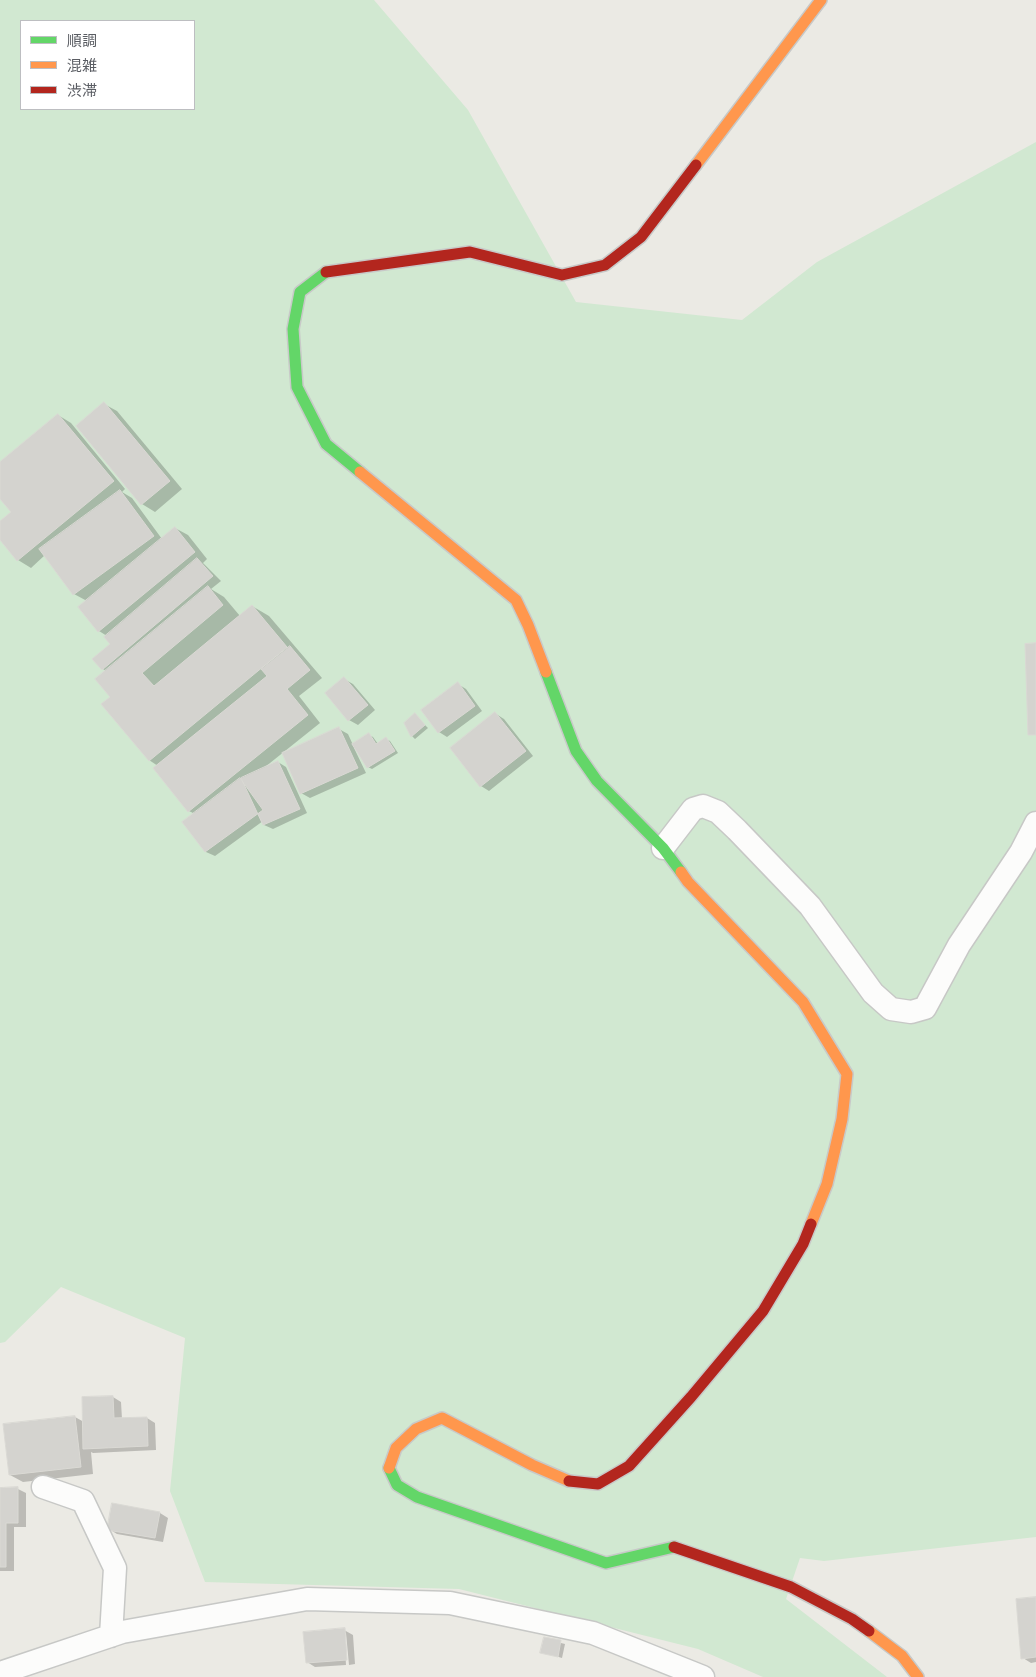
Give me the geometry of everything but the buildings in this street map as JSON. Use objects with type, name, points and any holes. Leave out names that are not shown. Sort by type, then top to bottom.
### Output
[{"type":"street","points":[[821,0],[641,237],[605,265],[562,276],[470,252],[327,271],[300,292],[293,328],[297,387],[326,444],[516,600],[528,625],[576,751],[597,781],[663,848],[688,882],[803,1002],[847,1074],[842,1119],[829,1175],[803,1244],[763,1311],[691,1397],[629,1466],[598,1484],[570,1480],[532,1466],[442,1418],[416,1429],[396,1448],[390,1468],[396,1485],[417,1497],[606,1563],[676,1546],[791,1587],[852,1619],[902,1656],[918,1677]]},
{"type":"street","points":[[663,848],[693,809],[703,806],[718,812],[810,906],[873,993],[891,1009],[912,1012],[925,1008],[959,945],[1020,852],[1036,823]]},
{"type":"street","points":[[43,1487],[84,1501],[115,1568],[111,1636]]},
{"type":"street","points":[[0,1673],[122,1632],[307,1600],[450,1603],[593,1633],[702,1677]]},
{"type":"green space","points":[[0,0],[374,0],[468,110],[576,302],[742,320],[817,262],[1036,142],[1036,1537],[824,1561],[800,1558],[786,1599],[887,1677],[763,1677],[698,1649],[459,1589],[205,1582],[170,1491],[185,1338],[61,1287],[5,1342],[0,1343]]},
{"type":"traffic: fast","points":[[326,272],[300,292],[293,329],[297,387],[326,444],[360,472]]},
{"type":"traffic: fast","points":[[546,672],[576,751],[597,781],[663,848],[681,872]]},
{"type":"traffic: fast","points":[[389,1468],[397,1485],[417,1497],[606,1563],[674,1547]]},
{"type":"traffic: slow","points":[[696,165],[821,0]]},
{"type":"traffic: slow","points":[[360,472],[516,600],[546,672]]},
{"type":"traffic: slow","points":[[681,872],[688,882],[803,1002],[847,1074],[842,1119],[827,1184],[811,1224]]},
{"type":"traffic: slow","points":[[389,1468],[396,1448],[416,1429],[442,1418],[532,1465],[569,1481]]},
{"type":"traffic: slow","points":[[869,1631],[902,1656],[918,1677]]},
{"type":"traffic: jam","points":[[326,272],[470,252],[562,275],[605,265],[641,237],[696,165]]},
{"type":"traffic: jam","points":[[569,1481],[598,1484],[629,1466],[691,1397],[763,1311],[803,1244],[811,1224]]},
{"type":"traffic: jam","points":[[674,1547],[791,1587],[852,1619],[869,1631]]}]
